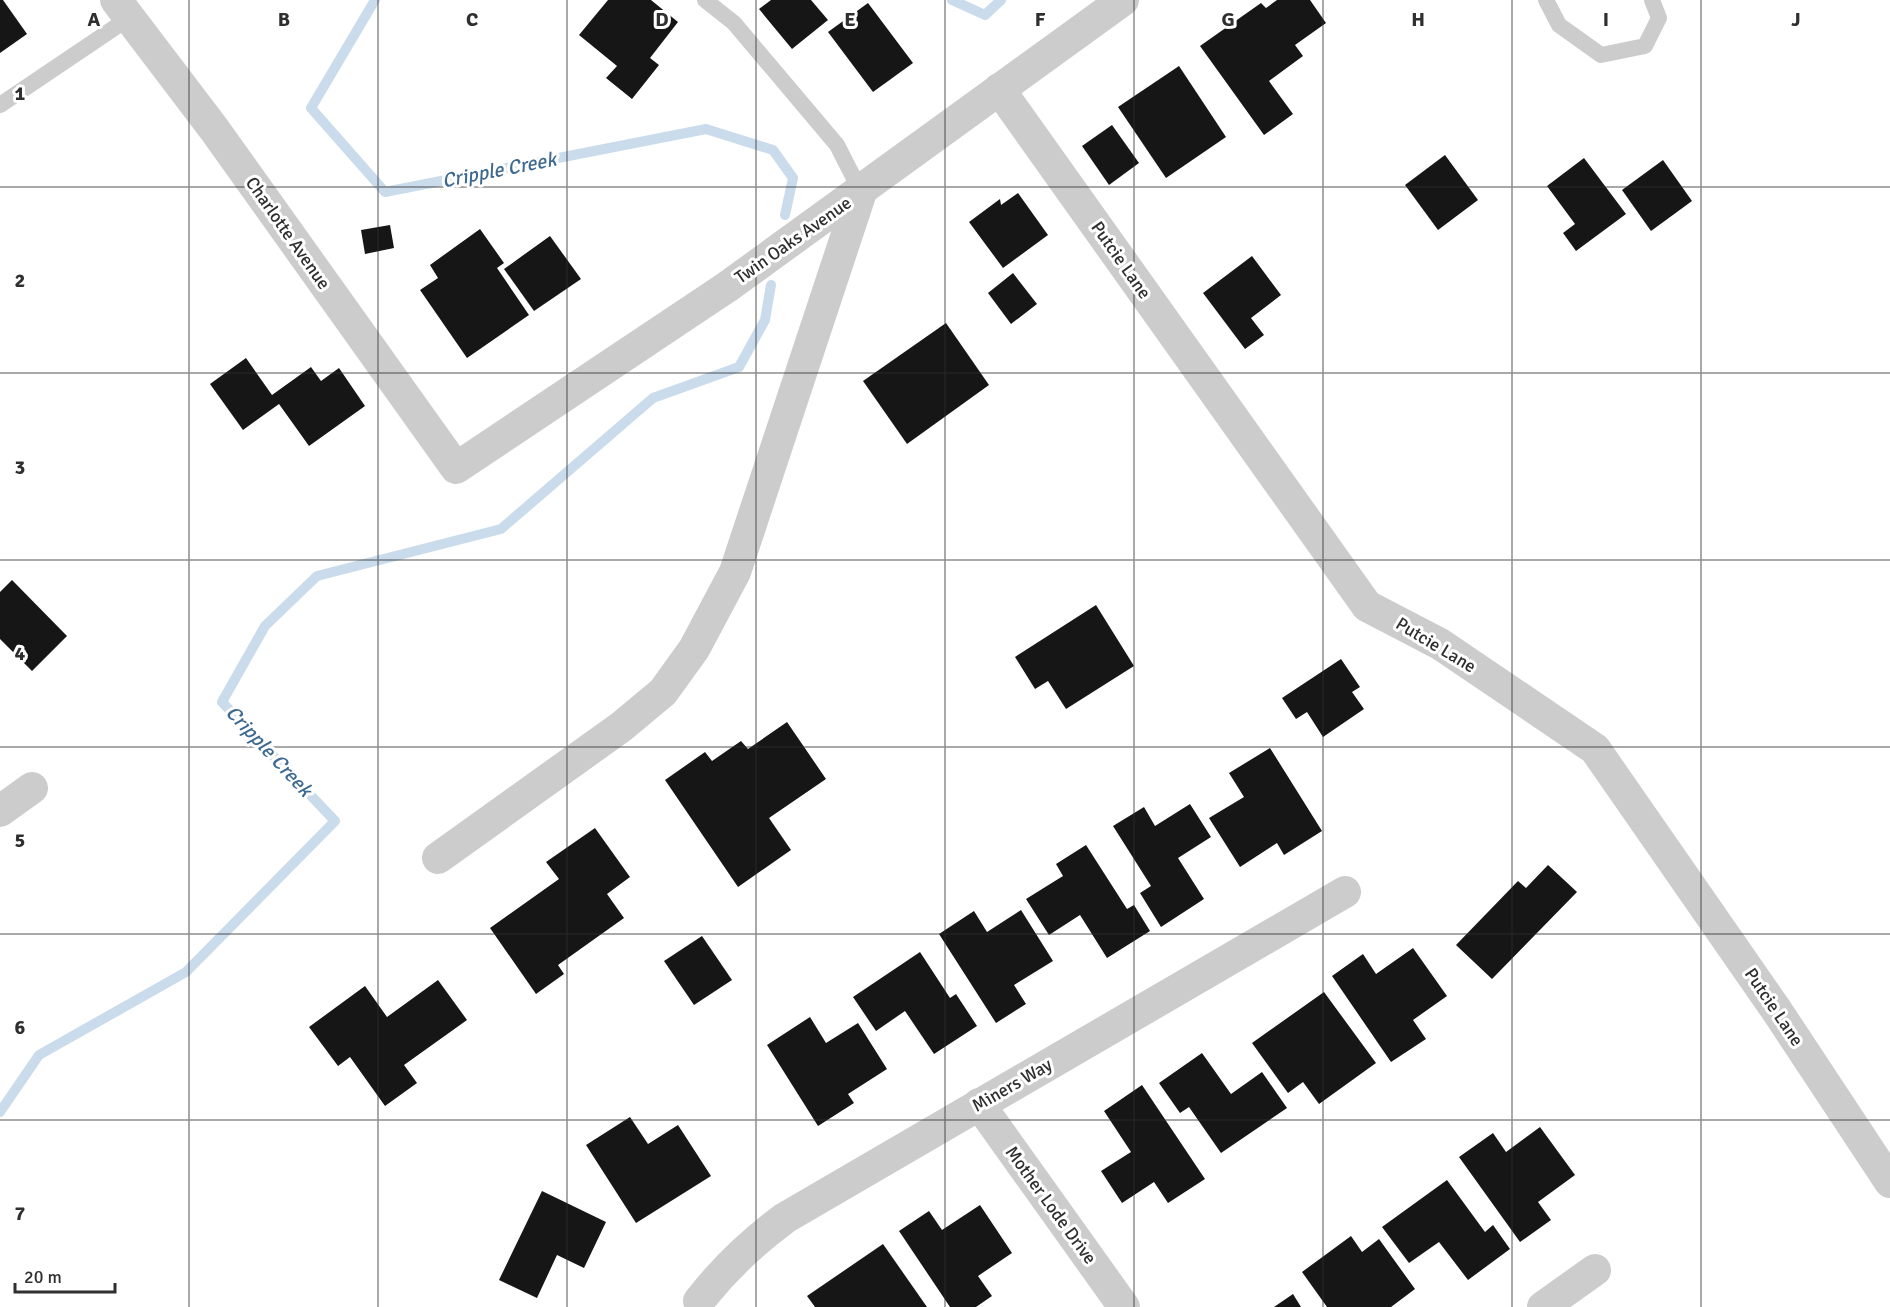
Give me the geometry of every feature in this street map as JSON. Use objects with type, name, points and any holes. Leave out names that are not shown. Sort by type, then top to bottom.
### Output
[{"type":"street","name":"Twin Oaks Avenue","points":[[456,468],[727,287],[1123,0]]},
{"type":"street","name":"Charlotte Avenue","points":[[123,9],[214,129],[456,468]]},
{"type":"street","name":"Putcie Lane","points":[[999,89],[1367,606],[1440,644],[1595,749],[1777,1011],[1890,1182]]},
{"type":"street","points":[[438,858],[621,727],[663,692],[694,649],[735,572],[861,192]]},
{"type":"street","points":[[0,811],[32,788]]},
{"type":"street","name":"Miners Way","points":[[699,1301],[723,1271],[751,1243],[784,1218],[1345,892]]},
{"type":"street","name":"Mother Lode Drive","points":[[979,1104],[1124,1307]]},
{"type":"street","points":[[1544,1307],[1595,1270]]},
{"type":"lane","points":[[705,0],[734,23],[837,145],[861,192]]},
{"type":"lane","points":[[1546,0],[1559,25],[1601,55],[1645,46],[1659,18],[1652,0]]},
{"type":"lane","points":[[0,105],[123,9]]},
{"type":"building","points":[[0,0],[3,0],[27,34],[0,53]]},
{"type":"building","points":[[608,0],[651,0],[678,22],[650,58],[659,65],[632,99],[606,78],[617,66],[579,35]]},
{"type":"building","points":[[771,0],[811,0],[828,20],[792,49],[759,9]]},
{"type":"building","points":[[1277,0],[1310,0],[1326,23],[1295,45],[1303,56],[1269,81],[1293,114],[1264,135],[1200,46],[1261,3],[1266,8]]},
{"type":"building","points":[[868,3],[913,63],[873,92],[828,32]]},
{"type":"building","points":[[1179,66],[1226,137],[1166,178],[1118,107]]},
{"type":"building","points":[[1112,125],[1139,163],[1109,185],[1082,146]]},
{"type":"building","points":[[1445,155],[1478,200],[1438,230],[1405,185]]},
{"type":"building","points":[[1584,158],[1626,214],[1576,251],[1563,233],[1575,224],[1547,186]]},
{"type":"building","points":[[1663,160],[1692,201],[1651,231],[1622,190]]},
{"type":"building","points":[[1018,193],[1048,235],[1003,268],[969,222],[1000,199],[1001,205]]},
{"type":"building","points":[[390,225],[394,248],[365,254],[361,230]]},
{"type":"building","points":[[480,229],[504,263],[497,268],[529,315],[467,358],[420,290],[438,278],[430,265]]},
{"type":"building","points":[[550,236],[581,279],[534,311],[504,269]]},
{"type":"building","points":[[1252,256],[1281,295],[1251,318],[1264,335],[1245,349],[1203,293]]},
{"type":"building","points":[[1013,273],[1037,304],[1011,324],[988,293]]},
{"type":"building","points":[[946,323],[989,385],[907,444],[863,381]]},
{"type":"building","points":[[246,358],[272,395],[311,367],[321,381],[339,368],[365,406],[309,446],[279,404],[243,430],[210,384]]},
{"type":"building","points":[[12,580],[67,636],[32,671],[0,639],[0,592]]},
{"type":"building","points":[[1096,605],[1134,666],[1066,709],[1048,681],[1035,689],[1015,657]]},
{"type":"building","points":[[1341,659],[1360,687],[1352,692],[1364,709],[1323,737],[1307,712],[1296,719],[1282,698]]},
{"type":"building","points":[[787,722],[826,779],[769,818],[791,850],[738,887],[665,780],[705,752],[712,761],[741,741],[748,749]]},
{"type":"building","points":[[1270,748],[1322,831],[1284,855],[1277,843],[1240,867],[1209,818],[1244,797],[1229,773]]},
{"type":"building","points":[[1190,804],[1211,837],[1178,858],[1204,899],[1161,927],[1140,893],[1151,886],[1113,826],[1144,807],[1155,826]]},
{"type":"building","points":[[595,828],[630,877],[607,894],[624,918],[558,965],[564,974],[536,994],[490,928],[559,879],[546,862]]},
{"type":"building","points":[[1086,845],[1127,909],[1134,905],[1150,931],[1107,958],[1080,915],[1049,935],[1026,899],[1063,876],[1056,864]]},
{"type":"building","points":[[1548,865],[1577,892],[1492,979],[1456,945],[1518,881],[1526,888]]},
{"type":"building","points":[[1021,910],[1053,961],[1014,985],[1026,1004],[996,1023],[939,934],[974,911],[987,932]]},
{"type":"building","points":[[702,936],[732,980],[694,1005],[664,961]]},
{"type":"building","points":[[1413,948],[1447,996],[1413,1020],[1426,1039],[1391,1062],[1332,976],[1363,954],[1376,974]]},
{"type":"building","points":[[920,952],[950,998],[956,994],[977,1026],[934,1054],[905,1011],[876,1031],[853,997]]},
{"type":"building","points":[[438,980],[467,1020],[404,1065],[417,1083],[385,1106],[350,1057],[338,1066],[309,1027],[365,986],[387,1017]]},
{"type":"building","points":[[1324,992],[1376,1063],[1319,1104],[1303,1082],[1288,1093],[1252,1043]]},
{"type":"building","points":[[810,1017],[826,1043],[858,1023],[887,1069],[848,1094],[854,1103],[818,1126],[767,1045]]},
{"type":"building","points":[[1202,1053],[1231,1094],[1262,1072],[1287,1108],[1221,1153],[1189,1107],[1180,1113],[1159,1083]]},
{"type":"building","points":[[1142,1085],[1205,1179],[1168,1203],[1154,1182],[1122,1203],[1101,1171],[1131,1152],[1104,1111]]},
{"type":"building","points":[[630,1117],[648,1144],[678,1125],[711,1176],[636,1223],[586,1145]]},
{"type":"building","points":[[1540,1127],[1575,1175],[1538,1202],[1551,1220],[1520,1242],[1459,1157],[1493,1133],[1506,1152]]},
{"type":"building","points":[[1447,1180],[1485,1232],[1493,1225],[1510,1249],[1468,1280],[1439,1242],[1409,1263],[1382,1227]]},
{"type":"building","points":[[542,1191],[606,1222],[584,1268],[557,1255],[537,1298],[499,1280]]},
{"type":"building","points":[[980,1205],[1012,1253],[978,1276],[992,1296],[976,1307],[950,1307],[899,1231],[929,1211],[942,1230]]},
{"type":"building","points":[[1351,1236],[1362,1252],[1379,1239],[1415,1289],[1391,1307],[1327,1307],[1302,1272]]},
{"type":"building","points":[[883,1244],[927,1307],[815,1307],[807,1296]]},
{"type":"building","points":[[1293,1294],[1301,1307],[1274,1307]]},
{"type":"waterway","name":"Cripple Creek","points":[[375,0],[311,108],[385,192],[706,129],[773,150],[793,178],[785,215]]},
{"type":"waterway","name":"Cripple Creek","points":[[952,0],[985,15],[1001,0]]},
{"type":"waterway","name":"Cripple Creek","points":[[0,1112],[39,1055],[186,972],[335,821],[222,702],[265,626],[317,576],[501,529],[653,398],[739,367],[765,320],[771,285]]}]
